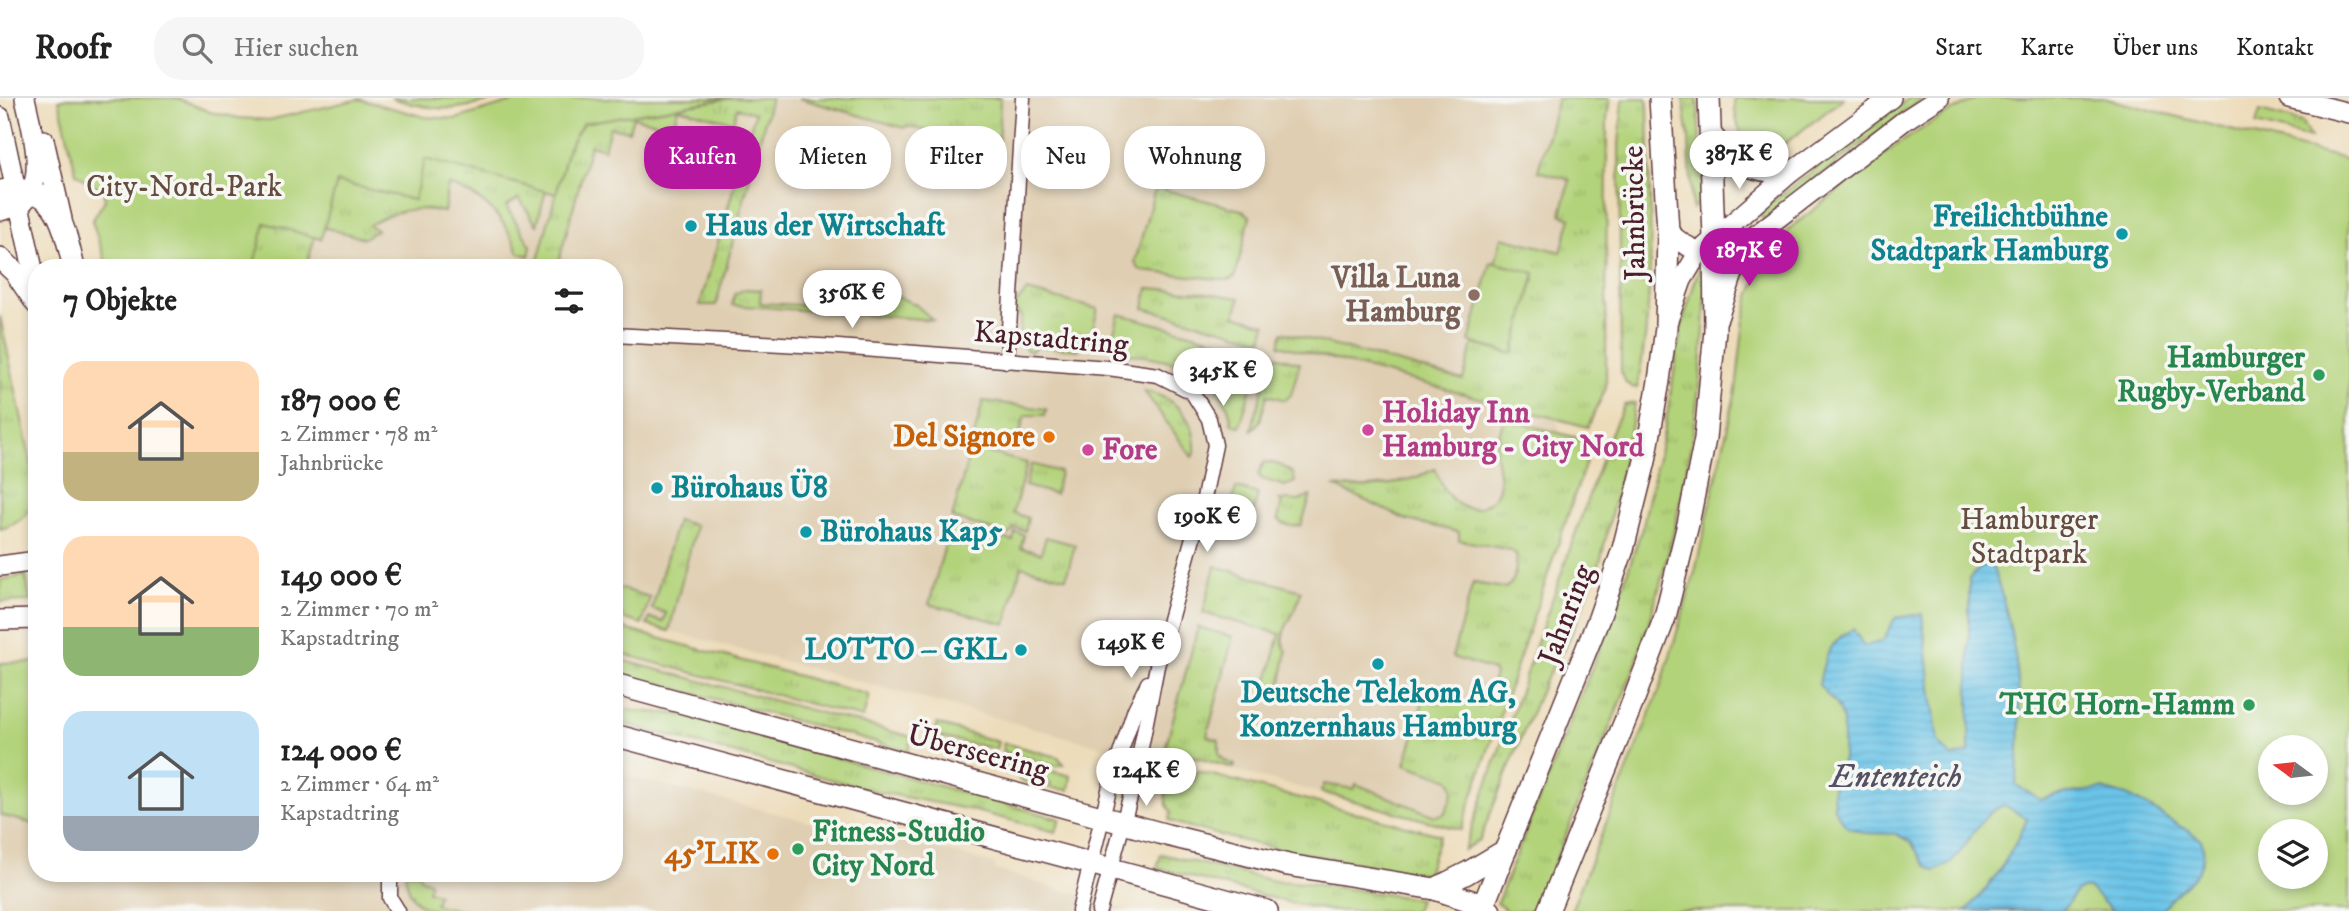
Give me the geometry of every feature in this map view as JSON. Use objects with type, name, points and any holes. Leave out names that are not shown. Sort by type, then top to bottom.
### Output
[{"type":"main road","points":[[25,98],[72,259]]},
{"type":"main road","points":[[13,197],[34,178],[42,154],[35,98]]},
{"type":"main road","name":"Jahnbrücke","points":[[1660,98],[1668,231],[1666,328]]},
{"type":"main road","points":[[1548,911],[1665,617],[1705,439],[1715,330],[1709,248],[1709,98]]},
{"type":"main road","points":[[1666,328],[1682,280],[1709,248],[1790,173],[1891,98]]},
{"type":"main road","points":[[1668,231],[1688,248],[1740,248],[1849,162],[1939,98]]},
{"type":"main road","points":[[2289,98],[2349,113]]},
{"type":"main road","points":[[0,117],[9,158],[13,197],[29,259]]},
{"type":"main road","points":[[1711,133],[1727,154],[1744,166],[1774,174],[1790,173]]},
{"type":"main road","points":[[13,197],[47,201],[62,219]]},
{"type":"main road","points":[[1715,330],[1738,262],[1746,248],[1761,233]]},
{"type":"main road","points":[[0,258],[15,272],[28,291]]},
{"type":"main road","name":"Jahnring","points":[[1485,909],[1599,618],[1623,549],[1645,461],[1666,328]]},
{"type":"main road","points":[[0,565],[28,561]]},
{"type":"main road","points":[[0,620],[28,619]]},
{"type":"main road","name":"Überseering","points":[[623,686],[1123,824],[1288,865],[1436,889],[1485,909]]},
{"type":"main road","points":[[623,737],[1267,911]]},
{"type":"main road","points":[[1436,889],[1506,850]]},
{"type":"street","points":[[1007,361],[1023,98]]},
{"type":"street","name":"Kapstadtring","points":[[623,335],[838,347],[1158,374],[1192,392],[1206,412],[1215,445],[1204,498],[1157,666],[1134,783],[1099,911]]},
{"type":"street","name":"Kapstadtring","points":[[1079,911],[1112,778],[1135,709],[1157,666]]},
{"type":"street","points":[[390,882],[390,898],[398,911]]},
{"type":"shaded area","points":[[731,98],[1574,98],[1595,199],[1554,414],[1562,435],[1456,829],[1153,749],[1104,747],[623,618],[623,259],[262,259],[337,182],[583,123]]},
{"type":"shaded area","points":[[623,775],[899,844],[901,839],[995,864],[994,869],[1131,911],[0,911],[0,815],[28,823],[28,882],[623,882]]},
{"type":"green space","name":"City-Nord-Park","points":[[177,98],[210,112],[269,120],[359,99],[425,117],[456,119],[525,98],[731,98],[583,123],[568,148],[556,194],[425,159],[414,200],[337,182],[321,239],[265,223],[255,259],[105,259],[92,221],[105,200],[103,189],[90,184],[76,173],[59,100]]},
{"type":"green space","points":[[391,98],[501,98],[458,108],[434,108]]},
{"type":"green space","points":[[731,98],[771,98],[761,136],[761,126],[751,126],[755,113],[737,108],[733,122],[678,108],[673,126],[633,117],[629,131],[610,127],[604,149],[590,145],[559,259],[538,259],[568,148],[583,123]]},
{"type":"green space","points":[[798,98],[1000,98],[999,126],[904,128]]},
{"type":"green space","points":[[1558,98],[1610,98],[1607,118],[1606,388],[1588,427],[1279,345],[1283,332],[1463,380],[1473,344],[1513,354],[1535,274],[1495,263],[1502,237],[1561,252],[1571,218],[1561,214],[1570,180],[1538,171]]},
{"type":"green space","points":[[1623,98],[1647,98],[1648,106],[1649,283],[1637,388],[1626,382],[1621,371],[1619,145]]},
{"type":"green space","points":[[1683,98],[1697,98],[1704,199],[1692,209],[1689,139]]},
{"type":"green space","points":[[1734,98],[1844,98],[1779,148],[1767,151],[1757,149],[1744,138],[1739,129]]},
{"type":"green space","points":[[1909,98],[1923,98],[1763,219],[1759,212]]},
{"type":"green space","name":"Hamburger Stadtpark","points":[[1978,98],[2104,98],[2349,160],[2349,911],[1571,911],[1661,686],[1695,572],[1736,390],[1744,320],[1764,261],[1789,229],[1895,146],[1942,116]]},
{"type":"green space","points":[[2260,111],[2302,122],[2310,138],[2256,124]]},
{"type":"green space","points":[[519,117],[554,157],[537,225],[519,198],[506,206],[531,246],[529,256],[519,253],[507,229],[492,210],[472,195],[448,185],[444,212],[424,209],[396,213],[369,225],[377,230],[364,238],[318,226],[309,259],[109,259],[106,200]]},
{"type":"green space","points":[[733,189],[747,189],[716,305],[700,305]]},
{"type":"green space","points":[[1162,189],[1241,210],[1250,216],[1235,277],[1228,280],[1142,271],[1137,267],[1135,262],[1154,192]]},
{"type":"green space","points":[[1491,262],[1535,273],[1513,354],[1469,342]]},
{"type":"green space","points":[[1701,262],[1706,264],[1705,314],[1695,415],[1677,514],[1652,612],[1629,681],[1535,911],[1507,911],[1497,903],[1614,613],[1643,525],[1666,422],[1682,324]]},
{"type":"green space","points":[[1148,288],[1240,298],[1235,315],[1266,324],[1262,340],[1144,308]]},
{"type":"green space","points":[[745,289],[761,290],[760,303],[816,306],[817,294],[835,296],[841,308],[839,313],[732,305],[735,294]]},
{"type":"green space","points":[[1027,291],[1098,309],[1090,338],[1078,350],[1036,346],[1031,352],[1026,349],[1020,337],[1021,316],[1013,307]]},
{"type":"green space","points":[[891,294],[915,304],[933,320],[852,314],[868,300]]},
{"type":"green space","points":[[1119,314],[1261,352],[1240,426],[1232,424],[1227,405],[1218,389],[1206,377],[1174,362],[1120,353],[1113,335]]},
{"type":"green space","points":[[0,316],[28,448],[28,512],[13,524],[0,529]]},
{"type":"green space","points":[[1272,355],[1300,363],[1291,395],[1285,400],[1267,395],[1260,421],[1251,431]]},
{"type":"green space","points":[[1144,391],[1166,399],[1183,412],[1193,431],[1195,454],[1192,457]]},
{"type":"green space","points":[[983,401],[1046,409],[1045,415],[1025,415],[1015,451],[973,440]]},
{"type":"green space","points":[[1635,403],[1601,559],[1569,640],[1544,682],[1480,839],[1464,850],[1609,438],[1624,405]]},
{"type":"green space","points":[[1504,419],[1586,440],[1588,456],[1461,830],[1321,792],[1324,784],[1354,789],[1356,784],[1435,816],[1444,814],[1453,793],[1450,780],[1405,764],[1415,732],[1423,734],[1428,715],[1420,712],[1426,690],[1479,706],[1487,702],[1495,674],[1493,670],[1452,657],[1473,583],[1504,588],[1508,586],[1515,575],[1517,555],[1510,550],[1459,540],[1459,532],[1407,520],[1334,486],[1386,485],[1435,469],[1454,501],[1467,508],[1480,507],[1493,499],[1498,492],[1500,476],[1496,445]]},
{"type":"green space","points":[[971,448],[1027,463],[1013,513],[1028,518],[1025,531],[1014,528],[1009,535],[952,518]]},
{"type":"green space","points":[[1264,462],[1290,471],[1295,482],[1285,486],[1262,479],[1258,474]]},
{"type":"green space","points":[[1031,464],[1060,472],[1055,494],[1025,486]]},
{"type":"green space","points":[[1236,488],[1258,494],[1253,514],[1247,516],[1230,512]]},
{"type":"green space","points":[[1311,496],[1301,525],[1288,525],[1278,519],[1282,502],[1280,500],[1299,501]]},
{"type":"green space","points":[[677,520],[696,526],[669,631],[647,625],[650,618],[663,622],[666,613],[652,609]]},
{"type":"green space","points":[[951,523],[1013,541],[1015,532],[1024,535],[1021,548],[1041,553],[1046,537],[1075,545],[1066,578],[1021,566],[1006,624],[929,604]]},
{"type":"green space","points":[[1215,566],[1301,591],[1283,637],[1287,651],[1278,698],[1264,695],[1280,634],[1203,613]]},
{"type":"green space","points":[[26,575],[28,601],[0,602],[0,580]]},
{"type":"green space","points":[[623,590],[650,597],[642,624],[623,619]]},
{"type":"green space","points":[[1198,627],[1233,637],[1207,736],[1219,740],[1219,755],[1235,765],[1234,768],[1165,749]]},
{"type":"green space","points":[[623,628],[869,695],[863,718],[623,654]]},
{"type":"green space","points":[[623,660],[912,737],[908,751],[623,674]]},
{"type":"green space","points":[[28,662],[28,823],[0,815],[0,663]]},
{"type":"green space","points":[[623,708],[677,714],[1060,819],[1056,832],[967,809],[874,791],[623,723]]},
{"type":"green space","points":[[937,724],[998,742],[996,749],[934,736]]},
{"type":"green space","points":[[1004,743],[1058,757],[1064,764],[1055,766],[1002,751]]},
{"type":"green space","points":[[1000,757],[1071,776],[1069,790],[1049,788],[1051,783],[1043,780],[1041,786],[1020,781],[1018,774],[997,768]]},
{"type":"green space","points":[[1197,771],[1440,835],[1427,874],[1269,847],[1169,820],[1171,812],[1166,803],[1166,794],[1171,775],[1194,781]]},
{"type":"green space","points":[[1161,854],[1274,881],[1419,899],[1415,911],[1332,911],[1157,868]]},
{"type":"green space","points":[[407,882],[430,882],[428,891],[438,894],[435,904],[462,911],[423,906],[411,895]]},
{"type":"water","name":"Ententeich","points":[[1989,558],[2007,613],[2017,670],[2020,727],[2016,785],[2041,800],[2054,795],[2102,789],[2133,798],[2201,839],[2202,862],[2198,871],[2161,911],[2112,911],[2089,888],[2078,890],[2063,910],[1966,911],[2001,868],[2027,819],[2004,805],[1993,811],[1955,858],[1934,871],[1925,865],[1911,842],[1896,834],[1864,833],[1847,827],[1834,809],[1833,785],[1843,759],[1843,720],[1837,706],[1819,685],[1828,652],[1838,639],[1853,629],[1864,646],[1883,641],[1895,618],[1922,614],[1938,742],[1951,757],[1969,753],[1969,579]]},
{"type":"place","name":"Haus der Wirtschaft","points":[[691,226]]},
{"type":"place","name":"Freilichtbühne Stadtpark Hamburg","points":[[2122,234]]},
{"type":"place","name":"Villa Luna Hamburg","points":[[1474,295]]},
{"type":"place","name":"Hamburger Rugby-Verband","points":[[2319,375]]},
{"type":"place","name":"Holiday Inn Hamburg - City Nord","points":[[1368,430]]},
{"type":"place","name":"Del Signore","points":[[1049,437]]},
{"type":"place","name":"Fore","points":[[1088,450]]},
{"type":"place","name":"Bürohaus Ü8","points":[[657,488]]},
{"type":"place","name":"Bürohaus Kap5","points":[[806,532]]},
{"type":"place","name":"LOTTO – GKL","points":[[1021,650]]},
{"type":"place","name":"Deutsche Telekom AG, Konzernhaus Hamburg","points":[[1378,664]]},
{"type":"place","name":"THC Horn-Hamm","points":[[2249,705]]},
{"type":"place","name":"Fitness-Studio City Nord","points":[[798,849]]},
{"type":"place","name":"45’LIK","points":[[773,854]]}]
